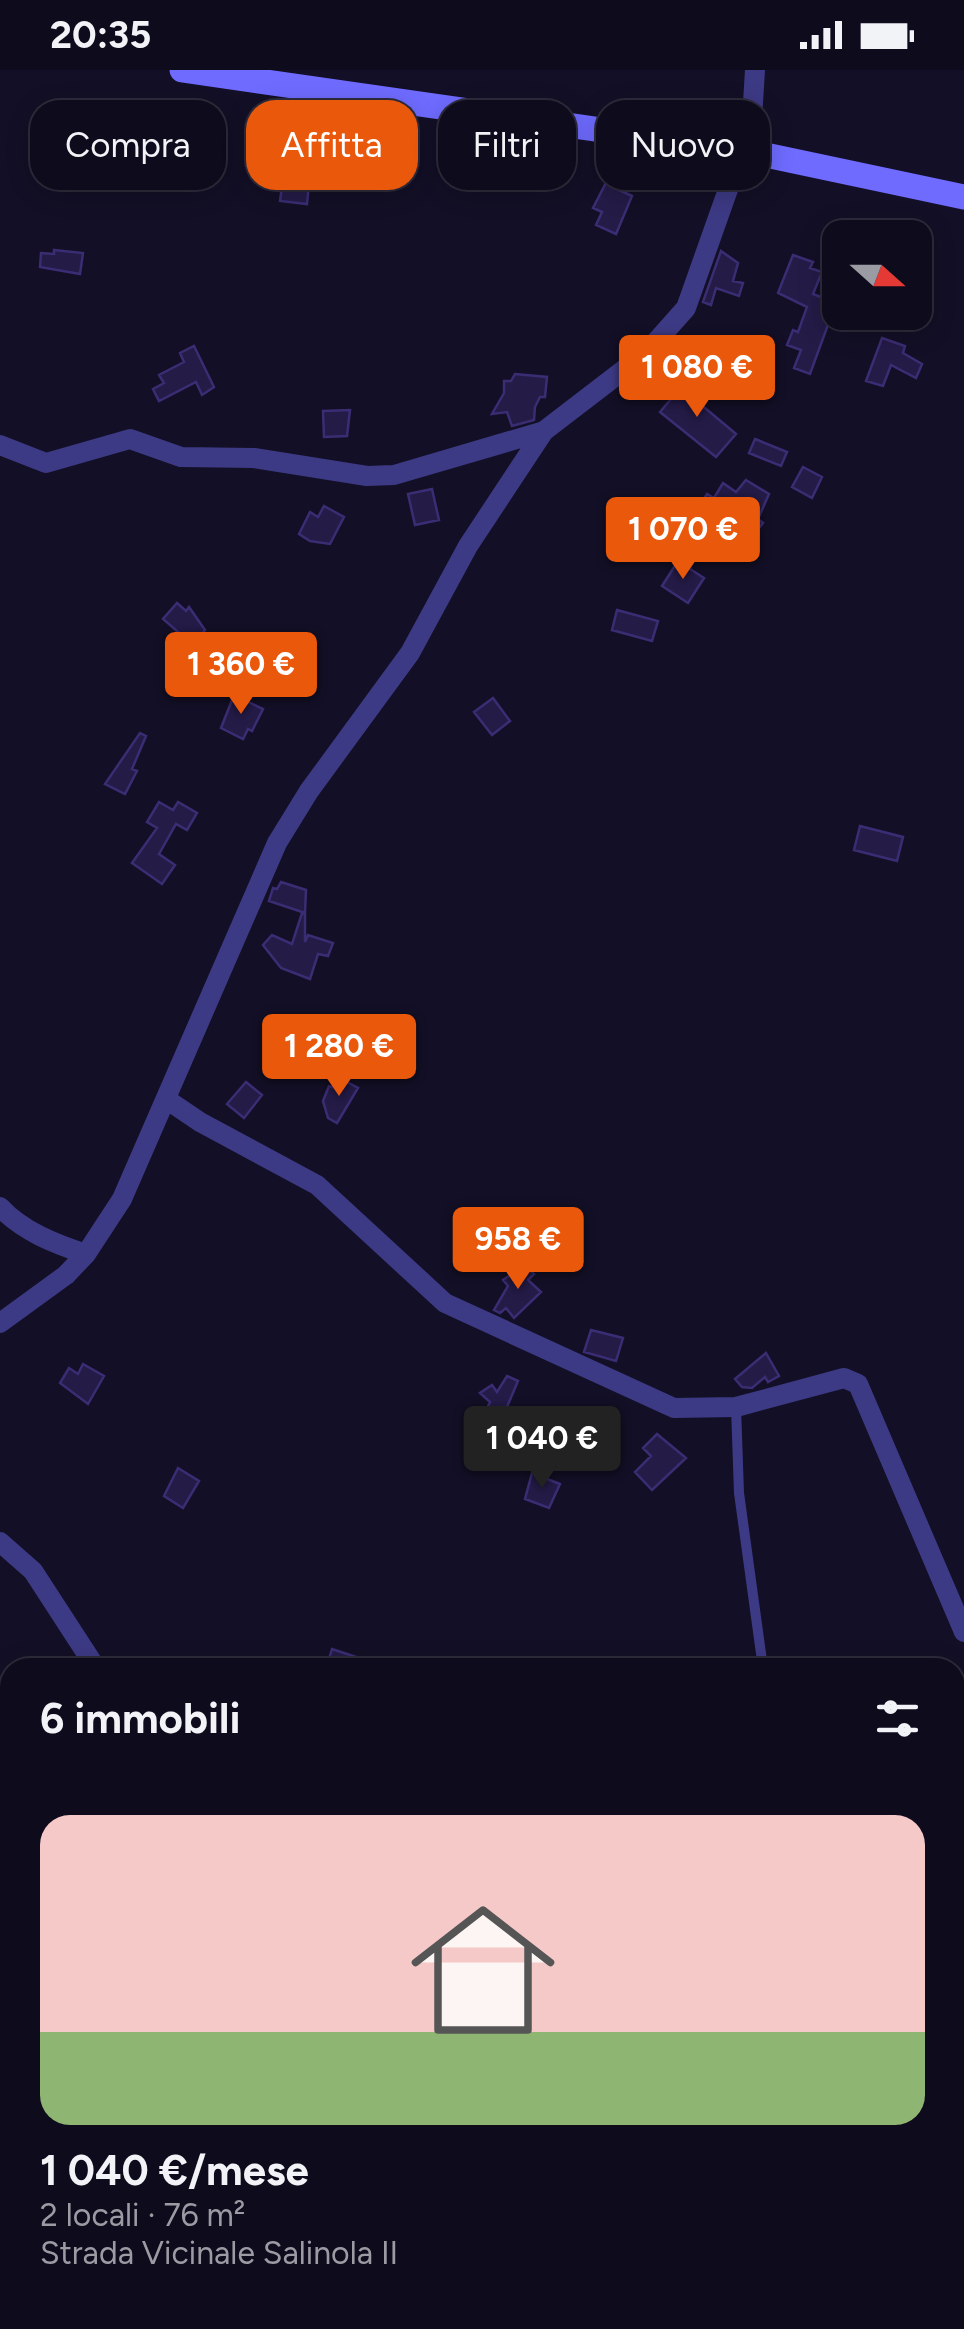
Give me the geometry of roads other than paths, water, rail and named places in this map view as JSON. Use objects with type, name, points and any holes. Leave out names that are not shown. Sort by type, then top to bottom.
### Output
[{"type":"main road","points":[[182,70],[596,129]]},
{"type":"main road","points":[[770,156],[964,197]]},
{"type":"street","points":[[752,100],[755,70]]},
{"type":"street","points":[[0,1323],[66,1275],[86,1254],[122,1199],[276,843],[309,791],[410,653],[468,546],[544,431],[647,352],[686,308],[731,190]]},
{"type":"street","points":[[0,445],[46,463],[130,439],[181,457],[276,460],[367,476],[394,475],[544,431]]},
{"type":"street","points":[[166,1099],[200,1122],[317,1185],[445,1303],[674,1408],[736,1408],[844,1378],[858,1384],[964,1632]]},
{"type":"street","points":[[0,1208],[13,1221],[62,1247],[86,1254]]},
{"type":"street","points":[[0,1542],[34,1570],[90,1658]]},
{"type":"lane","points":[[736,1408],[739,1492],[761,1658]]}]
